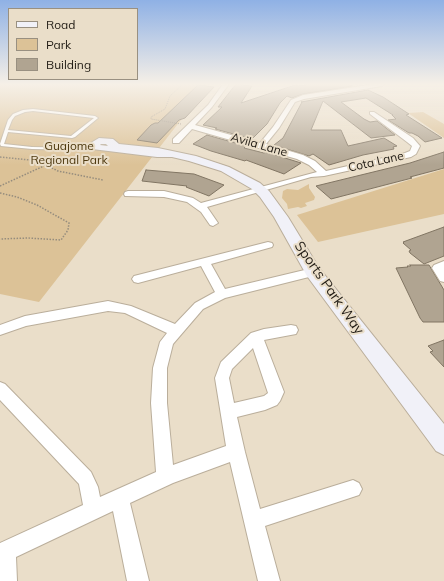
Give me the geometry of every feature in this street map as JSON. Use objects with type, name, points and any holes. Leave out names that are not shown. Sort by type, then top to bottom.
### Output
[{"type":"street","points":[[174,148],[187,125],[204,111]]},
{"type":"street","points":[[262,145],[276,128],[287,111]]},
{"type":"street","name":"Cota Lane","points":[[202,208],[262,191],[316,179],[324,174],[408,155],[413,152],[416,146],[410,140],[372,113]]},
{"type":"street","name":"Avila Lane","points":[[187,125],[300,157],[312,163],[324,174]]},
{"type":"street","name":"Sports Park Way","points":[[96,147],[120,150],[174,148],[192,158],[215,165],[238,175],[262,191],[313,272],[444,443]]},
{"type":"street","points":[[128,194],[164,194],[190,200],[202,208],[212,223]]},
{"type":"street","points":[[138,279],[268,245]]},
{"type":"street","points":[[204,262],[222,294]]},
{"type":"street","points":[[444,265],[438,268],[444,278]]},
{"type":"street","points":[[164,477],[159,403],[160,368],[167,342],[199,306],[222,294],[313,272]]},
{"type":"street","points":[[0,330],[25,322],[85,309],[108,306],[127,309],[176,331]]},
{"type":"street","points":[[269,581],[236,452],[222,378],[226,366],[256,337],[264,334],[291,330]]},
{"type":"street","points":[[228,412],[265,403],[272,400],[275,396],[276,392],[256,337]]},
{"type":"street","points":[[0,389],[85,478],[89,487],[93,510]]},
{"type":"street","points":[[6,581],[3,552],[164,477],[236,452]]},
{"type":"street","points":[[254,520],[353,489]]},
{"type":"street","points":[[119,498],[138,581]]},
{"type":"lane","points":[[29,111],[14,115],[10,120],[2,145],[32,148],[86,149],[96,147]]},
{"type":"lane","points":[[6,131],[71,137],[96,118],[42,111]]},
{"type":"path","points":[[161,111],[151,117],[151,119],[187,125]]},
{"type":"path","points":[[0,157],[40,161],[58,171],[76,173],[103,180]]},
{"type":"path","points":[[0,186],[46,165]]},
{"type":"path","points":[[0,193],[17,197],[37,205],[69,223],[68,230],[61,240],[28,238],[0,239]]},
{"type":"green space","name":"Guajome Regional Park","points":[[0,111],[188,111],[39,302],[0,294]]},
{"type":"green space","points":[[423,112],[444,124],[444,138],[408,113]]},
{"type":"green space","points":[[444,169],[444,214],[318,242],[297,215]]},
{"type":"green space","points":[[309,184],[309,188],[315,197],[314,200],[305,203],[307,206],[288,209],[287,204],[282,198],[283,191],[287,189],[298,190]]},
{"type":"building","points":[[171,111],[191,111],[185,118],[179,120],[157,143],[137,140],[151,125],[158,123]]},
{"type":"building","points":[[218,111],[275,111],[267,124],[252,139],[203,125]]},
{"type":"building","points":[[297,111],[319,111],[311,130],[341,130],[348,146],[384,138],[397,146],[393,147],[394,149],[363,155],[329,165],[313,154],[309,156],[274,145],[283,138]]},
{"type":"building","points":[[336,111],[353,111],[370,122],[377,121],[395,135],[371,138]]},
{"type":"building","points":[[387,111],[405,111],[409,114],[406,115],[442,138],[425,142],[418,136],[409,133],[388,120],[396,119]]},
{"type":"building","points":[[207,135],[246,146],[244,148],[264,153],[266,152],[301,163],[284,174],[246,160],[245,161],[211,151],[193,144]]},
{"type":"building","points":[[444,152],[444,168],[410,177],[412,178],[331,199],[316,186],[410,163]]},
{"type":"building","points":[[146,170],[194,174],[224,185],[209,196],[186,187],[187,186],[142,181]]},
{"type":"building","points":[[444,227],[444,256],[424,264],[410,253],[409,251],[411,250],[403,243],[403,242]]},
{"type":"building","points":[[410,265],[429,265],[444,290],[444,322],[423,322],[420,318],[396,268],[408,267],[407,266],[411,266]]},
{"type":"building","points":[[444,340],[444,367],[430,352],[433,351],[428,346]]}]
